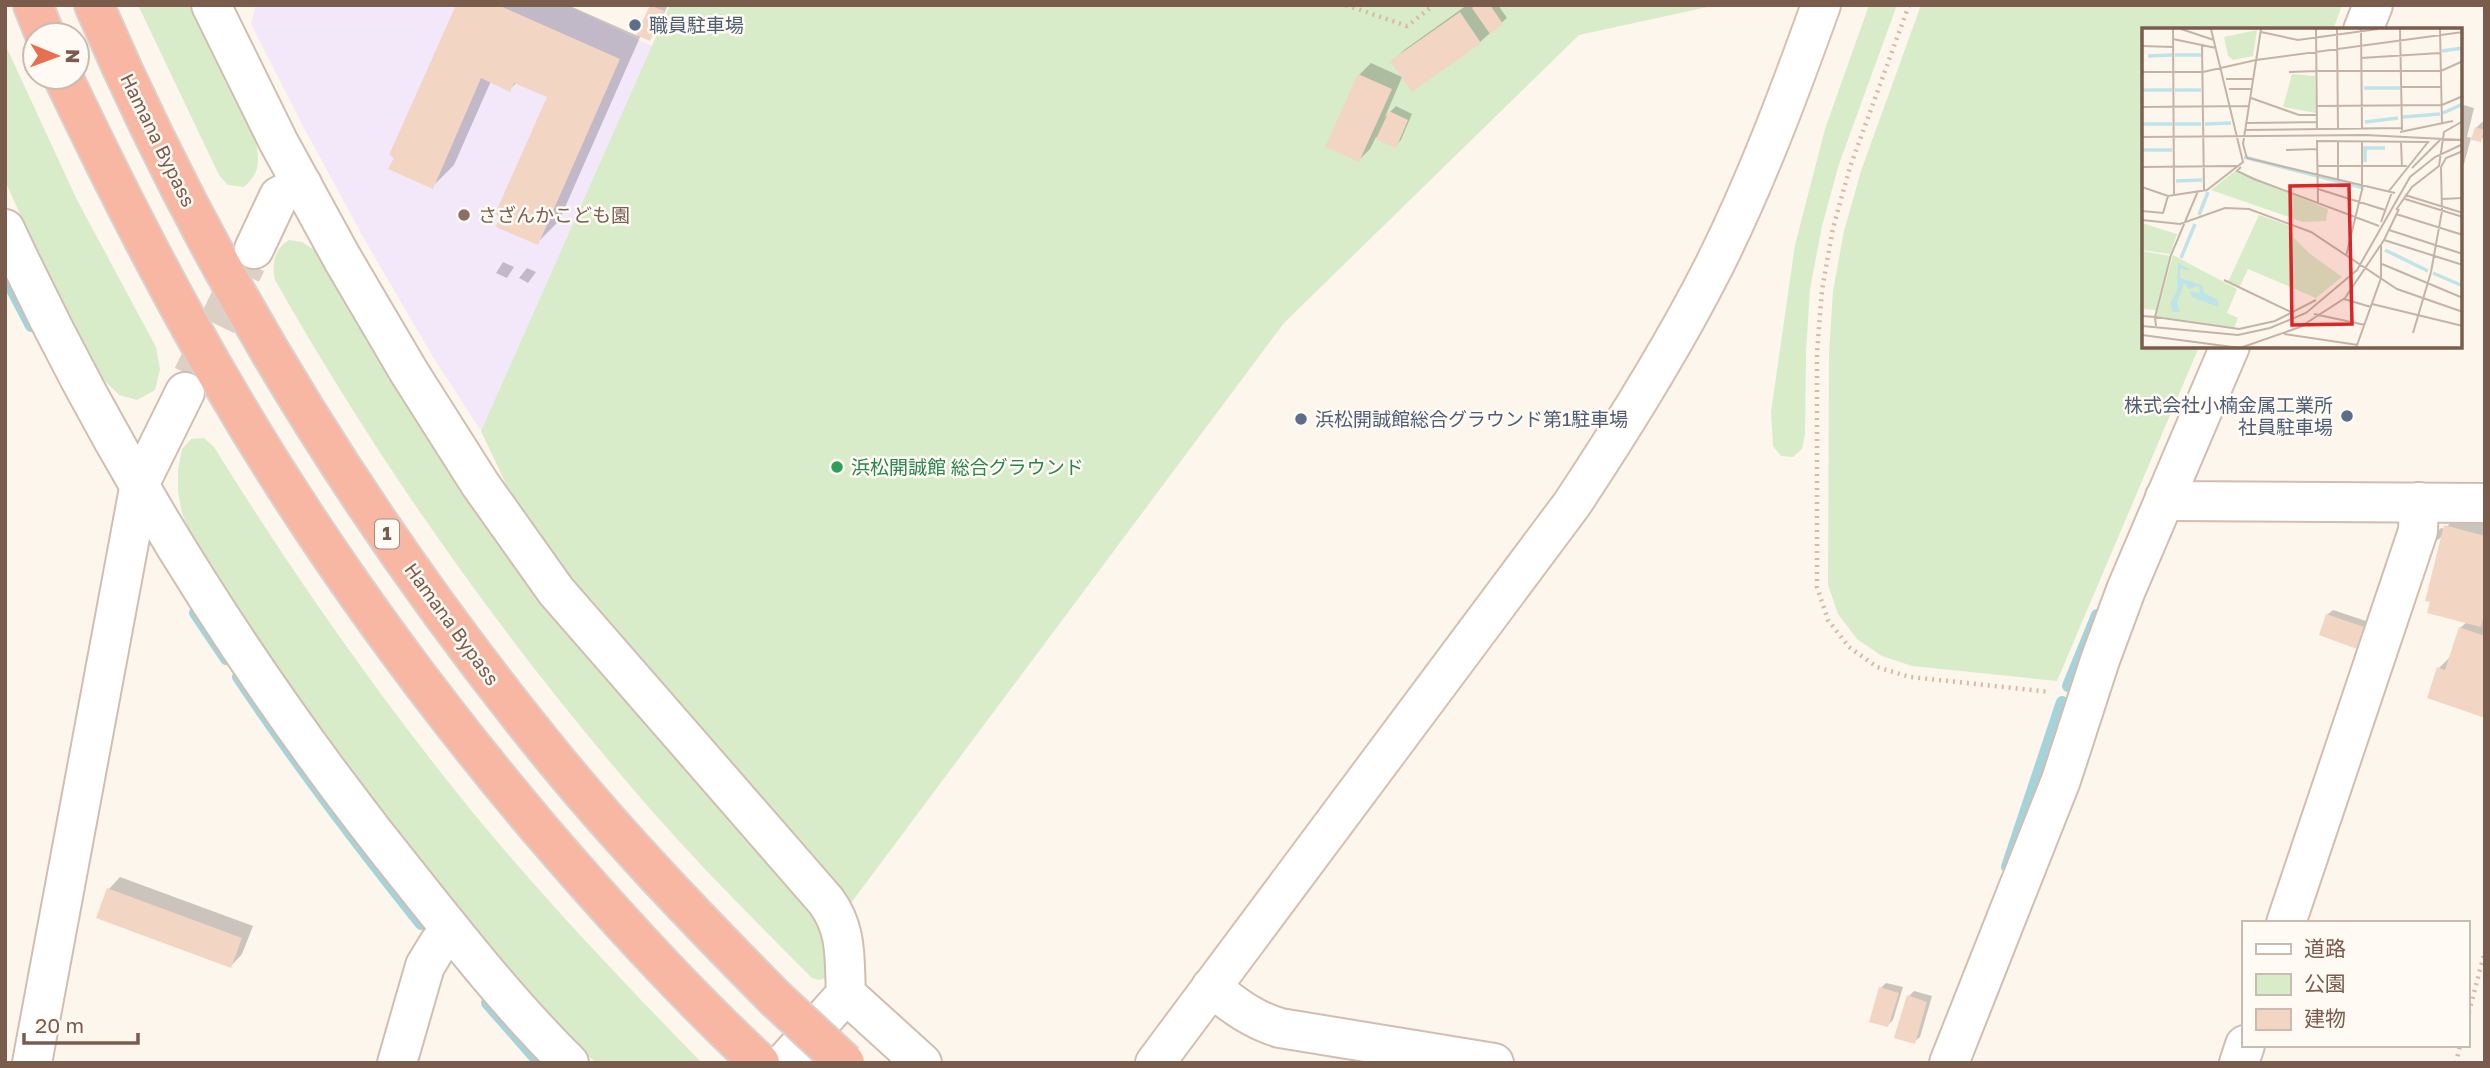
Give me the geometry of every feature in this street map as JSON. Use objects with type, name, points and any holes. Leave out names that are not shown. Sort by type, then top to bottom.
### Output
[{"type":"highway","name":"Hamana Bypass","points":[[94,5],[164,157],[219,261],[276,363],[331,452],[404,561],[473,656],[546,748],[631,847],[775,998],[845,1063]]},
{"type":"highway","points":[[70,91],[113,183],[228,393],[291,495],[358,594],[436,701],[579,876],[660,964],[747,1051]]},
{"type":"street","points":[[1154,1063],[1572,505],[1633,411],[1689,314],[1738,215],[1782,112],[1821,5]]},
{"type":"street","points":[[2365,28],[2373,5]]},
{"type":"street","points":[[221,8],[302,184],[342,258],[409,372],[480,484],[556,591],[836,915],[842,931],[846,994],[922,1063]]},
{"type":"street","points":[[254,248],[279,196],[302,184]]},
{"type":"street","points":[[5,229],[87,389],[140,483],[226,624],[302,736],[383,846],[543,1038],[569,1063]]},
{"type":"street","points":[[1949,1063],[2048,817],[2121,601],[2229,348]]},
{"type":"street","points":[[32,1063],[140,483],[185,392]]},
{"type":"street","points":[[2165,498],[2173,501],[2485,503]]},
{"type":"street","points":[[2287,921],[2418,531],[2419,502]]},
{"type":"street","points":[[397,1063],[425,966],[439,943],[453,932]]},
{"type":"street","points":[[1211,988],[1262,1023],[1280,1028],[1494,1063]]},
{"type":"street","points":[[784,1063],[846,994]]},
{"type":"path","points":[[1346,5],[1407,26],[1434,5]]},
{"type":"path","points":[[1909,5],[1850,167],[1833,228],[1822,290],[1818,353],[1816,587],[1828,620],[1849,647],[1877,667],[1910,677],[2067,694],[2087,700]]},
{"type":"path","points":[[2469,1011],[2485,951]]},
{"type":"shaded area","name":"さざんかこども園","points":[[256,5],[566,5],[652,46],[481,431],[433,357],[304,128],[251,24]]},
{"type":"green space","points":[[138,5],[189,5],[256,141],[258,166],[244,187],[228,185],[219,175]]},
{"type":"green space","name":"浜松開誠館 総合グラウンド","points":[[670,5],[1717,5],[1579,35],[1284,323],[851,903],[569,580],[515,503],[481,431]]},
{"type":"green space","points":[[1869,5],[1897,5],[1839,164],[1822,226],[1810,289],[1805,434],[1802,449],[1793,457],[1781,456],[1773,446],[1771,412],[1795,245],[1825,129]]},
{"type":"green space","points":[[1921,5],[2342,5],[2334,28],[2142,28],[2142,348],[2199,348],[2057,681],[1912,666],[1882,656],[1857,639],[1838,614],[1828,585],[1829,353],[1833,291],[1844,231],[1861,171]]},
{"type":"green space","points":[[5,44],[21,79],[21,91],[27,91],[77,200],[156,347],[160,369],[155,390],[137,400],[119,395],[104,380],[41,260],[5,181]]},
{"type":"green space","points":[[289,240],[302,242],[316,251],[821,923],[828,969],[826,978],[812,978],[651,810],[598,748],[497,620],[403,488],[275,280],[275,257],[280,247]]},
{"type":"green space","points":[[204,438],[214,447],[336,632],[470,809],[583,939],[702,1063],[597,1063],[583,1052],[482,941],[316,726],[240,614],[190,533],[178,492],[178,470],[182,449],[191,439]]},
{"type":"building","points":[[456,5],[498,5],[620,59],[538,245],[496,227],[500,217],[495,214],[547,97],[514,83],[510,92],[481,78],[433,189],[388,169],[394,158],[389,155]]},
{"type":"building","points":[[650,5],[664,11],[650,41],[636,35]]},
{"type":"building","points":[[1476,5],[1490,5],[1503,24],[1490,34],[1472,8]]},
{"type":"building","points":[[1460,12],[1481,43],[1412,92],[1390,61]]},
{"type":"building","points":[[1358,74],[1392,89],[1359,162],[1325,147]]},
{"type":"building","points":[[1389,111],[1408,120],[1396,148],[1376,139]]},
{"type":"building","points":[[2475,127],[2484,130],[2481,142],[2471,140]]},
{"type":"building","points":[[2444,525],[2485,536],[2485,611],[2481,627],[2427,613],[2430,602],[2425,601]]},
{"type":"building","points":[[2326,614],[2364,627],[2357,649],[2319,635]]},
{"type":"building","points":[[2459,627],[2485,636],[2485,718],[2427,698],[2437,667],[2445,670]]},
{"type":"building","points":[[107,888],[242,938],[231,968],[96,918]]},
{"type":"building","points":[[1879,987],[1899,993],[1888,1027],[1869,1022]]},
{"type":"building","points":[[1907,995],[1927,1002],[1915,1044],[1894,1038]]},
{"type":"waterway","points":[[5,276],[31,326]]},
{"type":"waterway","points":[[195,613],[226,659]]},
{"type":"waterway","points":[[2068,686],[2097,615]]},
{"type":"waterway","points":[[238,677],[327,802],[421,924]]},
{"type":"waterway","points":[[2007,867],[2062,702]]},
{"type":"waterway","points":[[487,1003],[537,1060]]},
{"type":"tunnel","points":[[192,376],[247,263]]},
{"type":"place","name":"職員駐車場","points":[[635,25]]},
{"type":"place","name":"さざんかこども園","points":[[464,215]]},
{"type":"place","name":"株式会社小楠金属工業所 社員駐車場","points":[[2347,416]]},
{"type":"place","name":"浜松開誠館総合グラウンド第1駐車場","points":[[1301,419]]},
{"type":"place","name":"浜松開誠館 総合グラウンド","points":[[837,467]]}]
